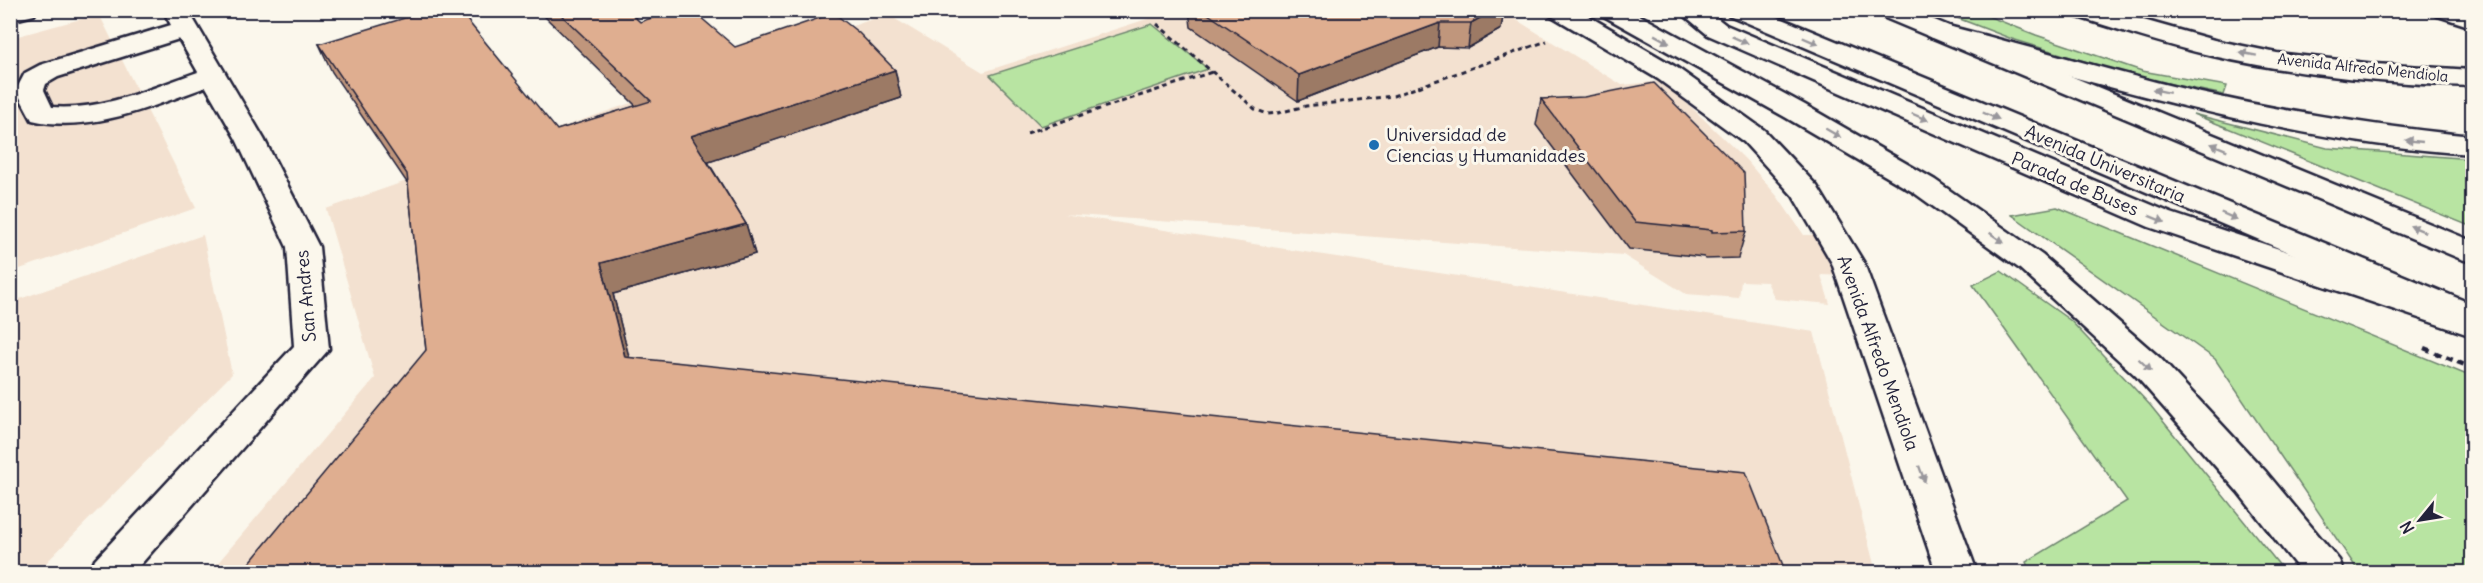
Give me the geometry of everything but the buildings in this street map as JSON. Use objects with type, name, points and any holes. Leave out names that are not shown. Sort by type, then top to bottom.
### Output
[{"type":"main road","points":[[10,14],[25,10]]},
{"type":"main road","name":"Parada de Buses","points":[[1690,10],[1717,30],[2160,220],[2472,325]]},
{"type":"main road","name":"Avenida Universitaria","points":[[1738,10],[2472,317]]},
{"type":"main road","points":[[1887,10],[2472,252]]},
{"type":"main road","name":"Avenida Alfredo Mendiola","points":[[2080,10],[2214,48],[2303,64],[2400,74],[2472,78]]},
{"type":"main road","points":[[2444,10],[2472,20]]},
{"type":"main road","points":[[1579,16],[1795,111],[1924,186],[2031,262],[2148,368],[2252,482],[2324,573]]},
{"type":"main road","name":"Avenida Alfredo Mendiola","points":[[1579,16],[1666,73],[1754,136],[1806,192],[1848,263],[1958,573]]},
{"type":"main road","points":[[181,20],[49,71],[35,79],[30,90],[42,114],[57,117],[84,114],[214,76]]},
{"type":"main road","name":"San Andres","points":[[110,573],[312,349],[303,247],[250,139],[181,20]]},
{"type":"main road","points":[[1936,31],[2159,91],[2319,125],[2411,141],[2472,145]]},
{"type":"path","points":[[1157,24],[1255,109],[1267,114],[1306,106],[1393,96],[1579,16]]},
{"type":"path","points":[[1027,133],[1213,72]]},
{"type":"shaded area","points":[[1175,10],[1502,11],[1622,85],[1664,81],[1745,159],[1777,196],[1804,235],[1825,235],[1846,276],[1821,275],[1830,304],[1775,299],[1767,282],[1741,281],[1739,298],[1686,294],[1623,255],[1063,214],[1814,332],[1876,572],[210,572],[375,378],[326,209],[887,14],[983,72]]},
{"type":"shaded area","points":[[99,14],[196,208],[11,272],[11,38]]},
{"type":"shaded area","points":[[203,235],[232,374],[37,572],[11,572],[11,302]]},
{"type":"green space","points":[[1939,11],[1975,11],[2036,35],[2142,71],[2227,86],[2224,95],[2133,76],[2012,39]]},
{"type":"green space","points":[[1152,24],[1208,69],[1041,126],[990,75]]},
{"type":"green space","points":[[2193,114],[2327,148],[2472,159],[2472,227]]},
{"type":"green space","points":[[2057,207],[2472,377],[2472,572],[2359,572],[2215,359],[2012,215]]},
{"type":"green space","points":[[2001,271],[2071,321],[2150,405],[2285,572],[2030,572],[2026,562],[2127,501],[1973,285]]},
{"type":"place","name":"Universidad de Ciencias y Humanidades","points":[[1374,145]]}]
